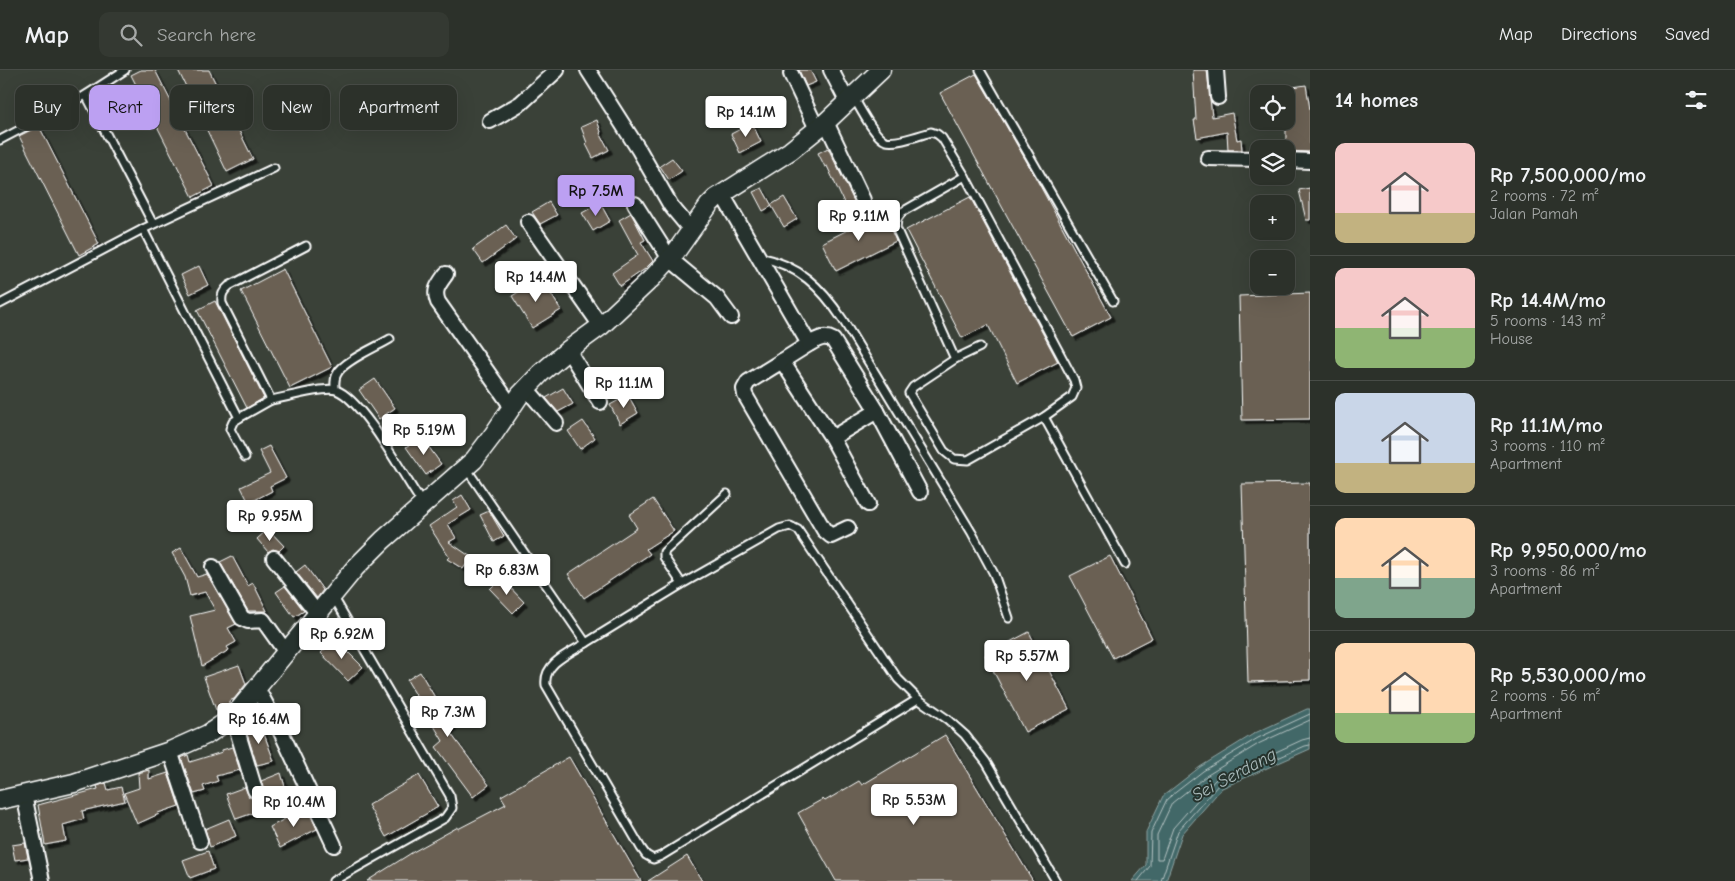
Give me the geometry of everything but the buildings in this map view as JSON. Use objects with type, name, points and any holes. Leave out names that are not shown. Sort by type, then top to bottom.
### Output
[{"type":"street","points":[[490,122],[521,103],[558,70]]},
{"type":"street","points":[[588,70],[639,150],[671,206],[691,230]]},
{"type":"street","points":[[831,70],[850,100]]},
{"type":"street","points":[[841,70],[850,100]]},
{"type":"street","points":[[0,800],[74,783],[170,751],[208,734],[233,717],[317,613],[369,554],[466,468],[486,445],[526,388],[568,350],[601,326],[637,293],[670,259],[709,206],[722,194],[767,167],[821,126],[881,70]]},
{"type":"street","points":[[1216,70],[1218,97]]},
{"type":"street","points":[[791,74],[862,200]]},
{"type":"street","points":[[1208,158],[1250,159]]},
{"type":"street","points":[[1295,160],[1310,161]]},
{"type":"street","points":[[722,194],[809,344]]},
{"type":"street","points":[[635,204],[670,259],[717,298],[732,317]]},
{"type":"street","points":[[528,222],[601,326]]},
{"type":"street","points":[[446,274],[436,288],[435,295],[438,302],[512,407]]},
{"type":"street","points":[[848,528],[831,536],[824,530],[745,395],[744,388],[748,382],[821,337],[828,337],[833,340],[877,411],[920,492]]},
{"type":"street","points":[[568,350],[600,402]]},
{"type":"street","points":[[782,360],[832,438],[868,504]]},
{"type":"street","points":[[526,388],[556,424]]},
{"type":"street","points":[[832,438],[877,411]]},
{"type":"street","points":[[274,558],[317,613]]},
{"type":"street","points":[[213,567],[242,618],[248,621],[263,620],[286,651]]},
{"type":"street","points":[[257,688],[283,736],[334,845]]},
{"type":"street","points":[[233,717],[255,790]]},
{"type":"street","points":[[170,751],[200,841]]},
{"type":"street","points":[[24,795],[42,881]]},
{"type":"lane","points":[[0,140],[86,95],[125,70]]},
{"type":"lane","points":[[980,70],[1113,301]]},
{"type":"lane","points":[[86,95],[153,224]]},
{"type":"lane","points":[[850,100],[886,142],[894,142],[931,132],[942,138],[965,176],[1074,380],[1076,388],[1072,398],[1044,417],[968,460],[954,459],[944,452],[909,393],[913,388],[955,359],[980,347]]},
{"type":"lane","points":[[0,304],[153,224],[274,168]]},
{"type":"lane","points":[[955,359],[896,228],[897,219],[902,212],[965,176]]},
{"type":"lane","points":[[143,229],[240,418]]},
{"type":"lane","points":[[271,400],[222,303],[221,297],[224,290],[229,286],[306,246]]},
{"type":"lane","points":[[758,257],[793,268],[814,283],[829,300],[972,533],[994,574],[1009,618]]},
{"type":"lane","points":[[335,390],[335,380],[340,369],[350,361],[390,339]]},
{"type":"lane","points":[[245,457],[230,429],[233,422],[271,400],[325,390],[335,390],[345,395],[366,417],[418,497],[425,503]]},
{"type":"lane","points":[[1044,417],[1125,564]]},
{"type":"lane","points":[[466,468],[586,643]]},
{"type":"lane","points":[[682,584],[664,556],[664,552],[727,494]]},
{"type":"lane","points":[[918,699],[653,859],[646,856],[641,848],[546,685],[545,678],[547,670],[552,665],[586,643],[682,584],[779,529],[790,526],[798,530],[898,679],[918,699],[948,719],[965,735],[986,762],[1056,881]]},
{"type":"lane","points":[[332,596],[450,796],[452,808],[445,818],[333,881]]},
{"type":"water","name":"Sei Serdang","points":[[1310,709],[1310,749],[1222,788],[1182,834],[1166,881],[1132,881],[1146,865],[1146,832],[1163,796],[1200,767],[1255,733]]}]
